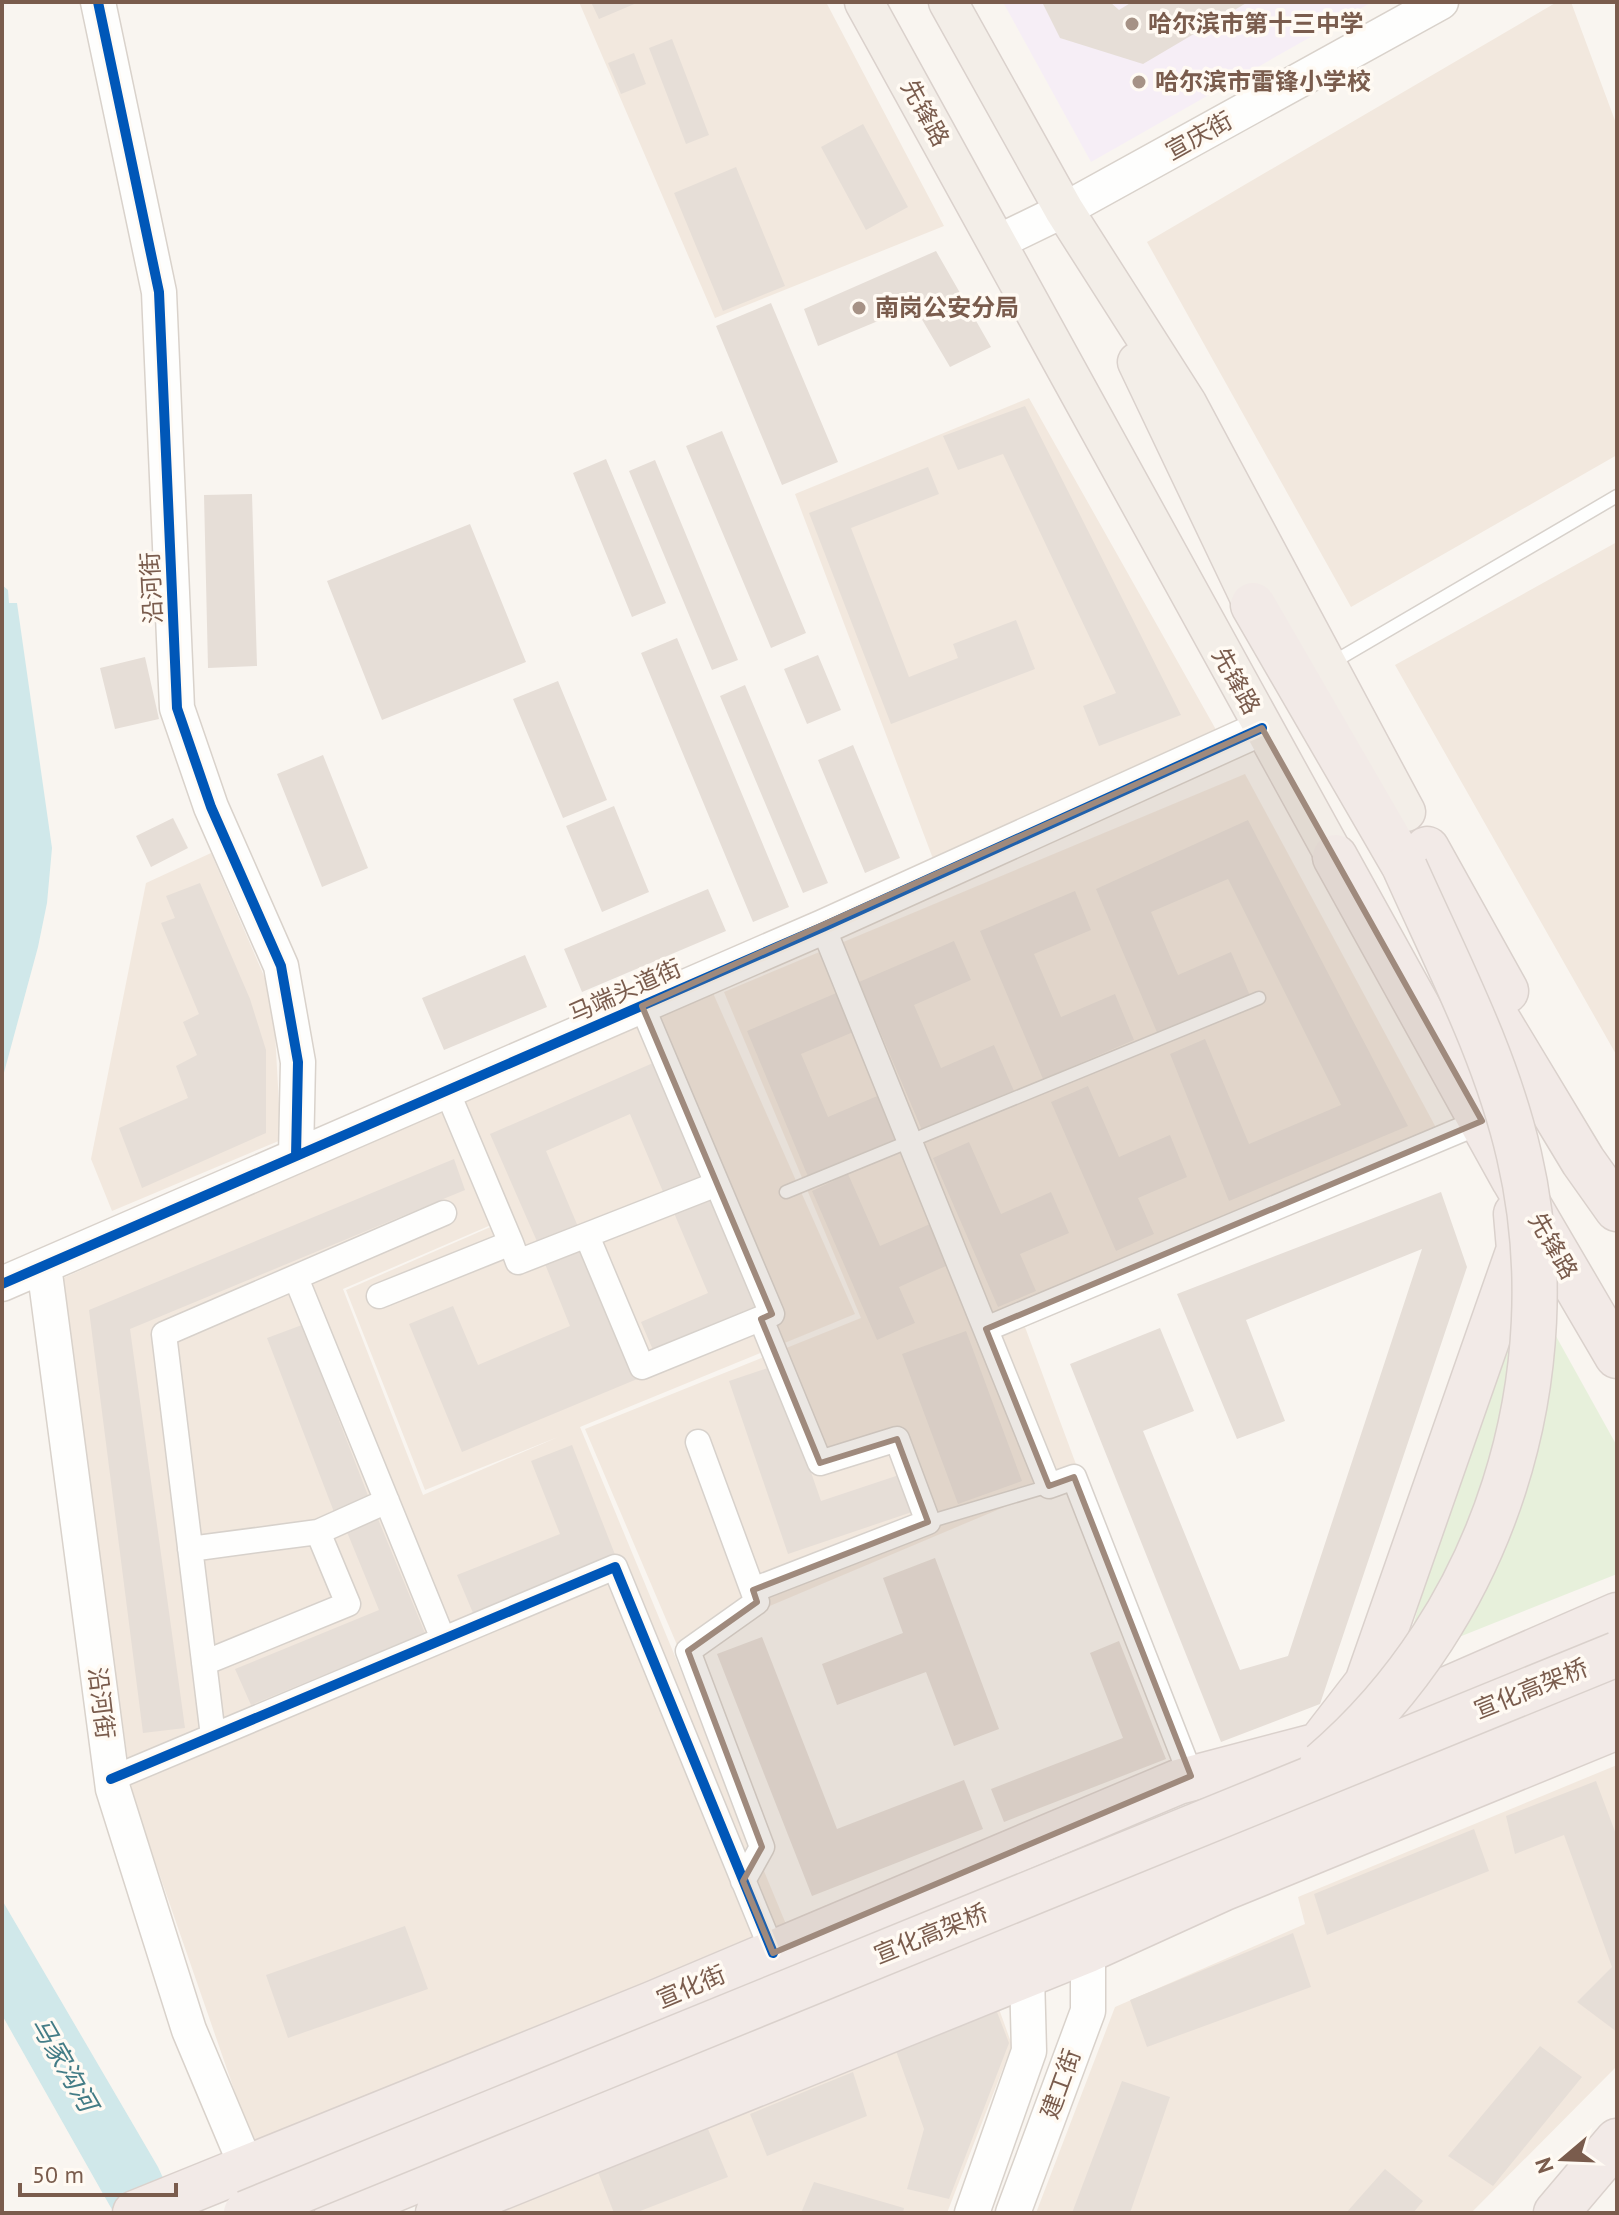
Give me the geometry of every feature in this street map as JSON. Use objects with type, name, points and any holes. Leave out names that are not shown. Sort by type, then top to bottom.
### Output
[{"type":"highway","points":[[1253,605],[1405,868],[1583,1161],[1617,1209]]},
{"type":"highway","points":[[1406,812],[1617,1189]]},
{"type":"highway","name":"先锋路","points":[[1335,857],[1514,1180],[1617,1356]]},
{"type":"highway","points":[[1185,1865],[1280,1800],[1349,1741],[1398,1686],[1438,1630],[1473,1566],[1499,1508],[1519,1441],[1532,1363],[1535,1289],[1529,1217],[1519,1156],[1504,1100],[1478,1032],[1405,868]]},
{"type":"highway","points":[[1319,1745],[1367,1683],[1519,1249],[1514,1180]]},
{"type":"highway","name":"宣化街","points":[[135,2213],[773,1953],[1184,1779],[1319,1745],[1617,1615]]},
{"type":"highway","name":"宣化高架桥","points":[[246,2213],[1617,1654]]},
{"type":"highway","name":"宣化高架桥","points":[[337,2213],[1185,1865],[1617,1693]]},
{"type":"highway","points":[[438,2213],[1088,1950],[1222,1889],[1617,1727]]},
{"type":"highway","points":[[1556,2213],[1617,2141]]},
{"type":"main road","name":"先锋路","points":[[864,2],[1335,857]]},
{"type":"main road","points":[[948,2],[1064,210],[1187,403],[1406,812]]},
{"type":"main road","points":[[1064,210],[1253,605]]},
{"type":"street","name":"沿河街","points":[[98,2],[159,292],[177,708],[211,807],[281,966],[298,1062],[296,1156]]},
{"type":"street","name":"宣庆街","points":[[996,243],[1064,210],[1441,2]]},
{"type":"street","name":"马端头道街","points":[[2,1284],[823,927],[1262,728]]},
{"type":"street","points":[[823,927],[1049,1486],[1074,1477],[1184,1779]]},
{"type":"street","points":[[587,1236],[642,1367],[772,1314],[642,1006]]},
{"type":"street","points":[[447,1091],[518,1262],[717,1184]]},
{"type":"street","points":[[986,1329],[1482,1121]]},
{"type":"street","points":[[213,1736],[164,1334],[444,1213]]},
{"type":"street","points":[[379,1296],[511,1243]]},
{"type":"street","name":"沿河街","points":[[44,1266],[111,1779],[189,2030],[247,2168]]},
{"type":"street","points":[[296,1278],[443,1639]]},
{"type":"street","points":[[753,1590],[928,1522],[897,1439],[820,1463],[761,1319]]},
{"type":"street","points":[[698,1442],[757,1602],[688,1651],[762,1847],[743,1881]]},
{"type":"street","points":[[190,1549],[318,1532],[387,1501]]},
{"type":"street","points":[[204,1663],[348,1604],[318,1532]]},
{"type":"street","points":[[111,1779],[615,1567],[773,1953]]},
{"type":"street","name":"建工街","points":[[1013,2213],[1088,2011],[1088,1950]]},
{"type":"street","name":"建工街","points":[[972,2213],[1029,2051],[1027,1975]]},
{"type":"lane","points":[[1328,666],[1617,496]]},
{"type":"lane","points":[[786,1192],[1259,998]]},
{"type":"lane","points":[[928,1522],[1049,1486]]},
{"type":"highlighted area","points":[[1262,728],[1482,1121],[986,1329],[1049,1486],[1074,1477],[1191,1776],[773,1953],[743,1881],[762,1847],[688,1651],[757,1602],[753,1590],[928,1522],[897,1439],[820,1463],[761,1319],[772,1314],[642,1006]]},
{"type":"shaded area","points":[[579,2],[826,2],[944,226],[715,318]]},
{"type":"shaded area","name":"哈尔滨市雷锋小学校","points":[[1003,2],[1372,2],[1091,162]]},
{"type":"shaded area","points":[[1557,2],[1571,2],[1617,126],[1617,455],[1351,607],[1147,242]]},
{"type":"shaded area","points":[[1029,398],[1219,735],[935,864],[795,494]]},
{"type":"shaded area","points":[[1617,542],[1617,1056],[1395,665]]},
{"type":"shaded area","points":[[1245,774],[1447,1148],[1025,1327],[1080,1475],[677,1645],[585,1429],[861,1318],[724,992]]},
{"type":"shaded area","points":[[211,853],[273,997],[281,1140],[112,1211],[91,1159],[146,883]]},
{"type":"shaded area","points":[[713,993],[855,1314],[580,1427],[788,1929],[255,2150],[133,1798],[61,1279],[442,1110],[491,1225],[343,1289],[423,1495],[558,1437],[425,1490],[346,1290],[495,1225],[444,1109]]},
{"type":"shaded area","points":[[1617,1765],[1617,2066],[1471,2213],[1036,2213],[1115,2007],[1305,1924],[1298,1897]]},
{"type":"shaded area","points":[[999,2009],[1012,2045],[947,2213],[501,2213],[609,2164]]},
{"type":"green space","points":[[1547,1320],[1617,1446],[1617,1574],[1404,1659],[1454,1477],[1514,1324]]},
{"type":"water","points":[[2,585],[8,590],[9,603],[17,603],[52,848],[47,903],[38,947],[2,1080]]},
{"type":"water","name":"马家沟河","points":[[2,1900],[158,2167],[179,2213],[114,2213],[102,2192],[2,2015]]},
{"type":"building","points":[[591,2],[639,2],[599,19]]},
{"type":"building","name":"哈尔滨市第十三中学","points":[[1042,2],[1110,2],[1119,10],[1132,2],[1248,2],[1143,64],[1060,38]]},
{"type":"building","points":[[672,39],[709,135],[686,144],[649,48]]},
{"type":"building","points":[[634,53],[646,84],[621,94],[608,63]]},
{"type":"building","points":[[863,124],[908,207],[866,230],[821,147]]},
{"type":"building","points":[[736,167],[785,286],[723,311],[674,193]]},
{"type":"building","name":"南岗公安分局","points":[[936,251],[991,347],[950,367],[914,306],[818,346],[804,309]]},
{"type":"building","points":[[771,303],[838,462],[782,485],[716,326]]},
{"type":"building","points":[[1025,406],[1181,715],[1099,746],[1083,706],[1116,693],[1003,454],[958,470],[943,436]]},
{"type":"building","points":[[722,431],[806,633],[771,648],[686,446]]},
{"type":"building","points":[[606,459],[666,603],[632,617],[573,473]]},
{"type":"building","points":[[655,460],[738,660],[712,670],[629,471]]},
{"type":"building","points":[[928,467],[939,494],[851,528],[909,677],[958,658],[953,644],[1016,620],[1035,669],[891,724],[809,513]]},
{"type":"building","points":[[252,494],[257,666],[208,668],[204,495]]},
{"type":"building","points":[[470,524],[526,662],[382,720],[327,581]]},
{"type":"building","points":[[677,638],[789,907],[753,922],[641,653]]},
{"type":"building","points":[[818,655],[841,710],[807,724],[784,669]]},
{"type":"building","points":[[145,657],[159,719],[115,729],[100,668]]},
{"type":"building","points":[[558,681],[607,800],[563,818],[513,699]]},
{"type":"building","points":[[745,685],[828,883],[803,893],[720,696]]},
{"type":"building","points":[[853,745],[900,858],[865,873],[818,760]]},
{"type":"building","points":[[323,755],[368,868],[322,887],[277,774]]},
{"type":"building","points":[[614,806],[649,892],[602,912],[566,826]]},
{"type":"building","points":[[173,818],[188,848],[151,867],[136,836]]},
{"type":"building","points":[[1248,820],[1408,1126],[1229,1201],[1170,1054],[1205,1039],[1249,1144],[1341,1105],[1228,879],[1151,912],[1178,975],[1231,952],[1251,998],[1159,1037],[1096,889]]},
{"type":"building","points":[[200,883],[250,999],[266,1050],[266,1133],[142,1188],[119,1128],[188,1098],[176,1066],[197,1055],[183,1022],[199,1014],[161,923],[175,918],[166,896]]},
{"type":"building","points":[[708,889],[726,931],[582,992],[564,949]]},
{"type":"building","points":[[1075,891],[1091,930],[1034,954],[1061,1017],[1115,994],[1134,1040],[1043,1079],[980,931]]},
{"type":"building","points":[[954,941],[971,980],[914,1005],[941,1068],[994,1045],[1014,1091],[922,1130],[859,982]]},
{"type":"building","points":[[525,955],[547,1007],[444,1050],[422,998]]},
{"type":"building","points":[[841,991],[858,1030],[801,1054],[828,1117],[882,1094],[901,1140],[809,1179],[747,1031]]},
{"type":"building","points":[[653,1063],[703,1177],[664,1194],[630,1114],[546,1151],[579,1229],[539,1246],[490,1134]]},
{"type":"building","points":[[1088,1086],[1119,1157],[1170,1135],[1187,1177],[1138,1198],[1154,1234],[1116,1251],[1051,1102]]},
{"type":"building","points":[[969,1142],[1001,1214],[1051,1192],[1069,1233],[1020,1254],[1036,1291],[998,1307],[933,1158]]},
{"type":"building","points":[[454,1159],[465,1190],[130,1329],[185,1728],[143,1733],[89,1310]]},
{"type":"building","points":[[848,1174],[880,1246],[930,1224],[948,1265],[899,1287],[915,1323],[877,1340],[812,1191]]},
{"type":"building","points":[[1441,1192],[1467,1267],[1320,1704],[1221,1742],[1070,1364],[1160,1328],[1194,1411],[1143,1431],[1240,1670],[1288,1656],[1422,1249],[1246,1320],[1285,1421],[1237,1439],[1177,1294]]},
{"type":"building","points":[[709,1198],[758,1313],[656,1357],[641,1322],[708,1293],[674,1213]]},
{"type":"building","points":[[587,1246],[642,1377],[462,1452],[409,1324],[453,1306],[478,1365],[570,1326],[545,1264]]},
{"type":"building","points":[[302,1325],[369,1498],[334,1512],[267,1338]]},
{"type":"building","points":[[966,1331],[1022,1481],[958,1504],[902,1354]]},
{"type":"building","points":[[774,1366],[821,1501],[899,1475],[912,1512],[788,1554],[729,1381]]},
{"type":"building","points":[[572,1445],[616,1557],[473,1613],[457,1575],[560,1534],[531,1461]]},
{"type":"building","points":[[378,1519],[425,1633],[251,1705],[235,1669],[379,1610],[347,1532]]},
{"type":"building","points":[[935,1558],[999,1729],[954,1746],[926,1672],[837,1705],[822,1664],[903,1633],[883,1578]]},
{"type":"building","points":[[762,1637],[837,1829],[964,1780],[983,1829],[812,1896],[717,1654]]},
{"type":"building","points":[[1119,1641],[1166,1759],[1004,1822],[991,1789],[1123,1738],[1090,1653]]},
{"type":"building","points":[[1596,1781],[1617,1837],[1617,2032],[1577,2002],[1612,1967],[1564,1835],[1515,1854],[1506,1816]]},
{"type":"building","points":[[1474,1829],[1489,1871],[1327,1935],[1314,1894]]},
{"type":"building","points":[[405,1926],[428,1989],[288,2038],[266,1975]]},
{"type":"building","points":[[1293,1933],[1311,1987],[1147,2047],[1130,2000]]},
{"type":"building","points":[[997,2012],[1009,2043],[949,2199],[907,2189],[924,2129],[896,2051]]},
{"type":"building","points":[[1540,2046],[1582,2077],[1493,2186],[1448,2156]]},
{"type":"building","points":[[853,2072],[867,2116],[767,2156],[750,2114]]},
{"type":"building","points":[[1122,2081],[1170,2097],[1130,2213],[1072,2213]]},
{"type":"building","points":[[708,2129],[728,2177],[635,2213],[614,2213],[598,2172]]},
{"type":"building","points":[[1385,2169],[1423,2201],[1413,2213],[1346,2213]]},
{"type":"building","points":[[814,2182],[904,2208],[903,2213],[801,2213]]},
{"type":"cycle path","points":[[98,2],[159,292],[177,708],[211,807],[281,966],[298,1062],[296,1156]]},
{"type":"cycle path","points":[[2,1284],[823,927],[1262,728]]},
{"type":"cycle path","points":[[111,1779],[615,1567],[773,1953]]},
{"type":"place","name":"哈尔滨市第十三中学","points":[[1132,24]]},
{"type":"place","name":"哈尔滨市雷锋小学校","points":[[1139,82]]},
{"type":"place","name":"南岗公安分局","points":[[859,308]]}]
